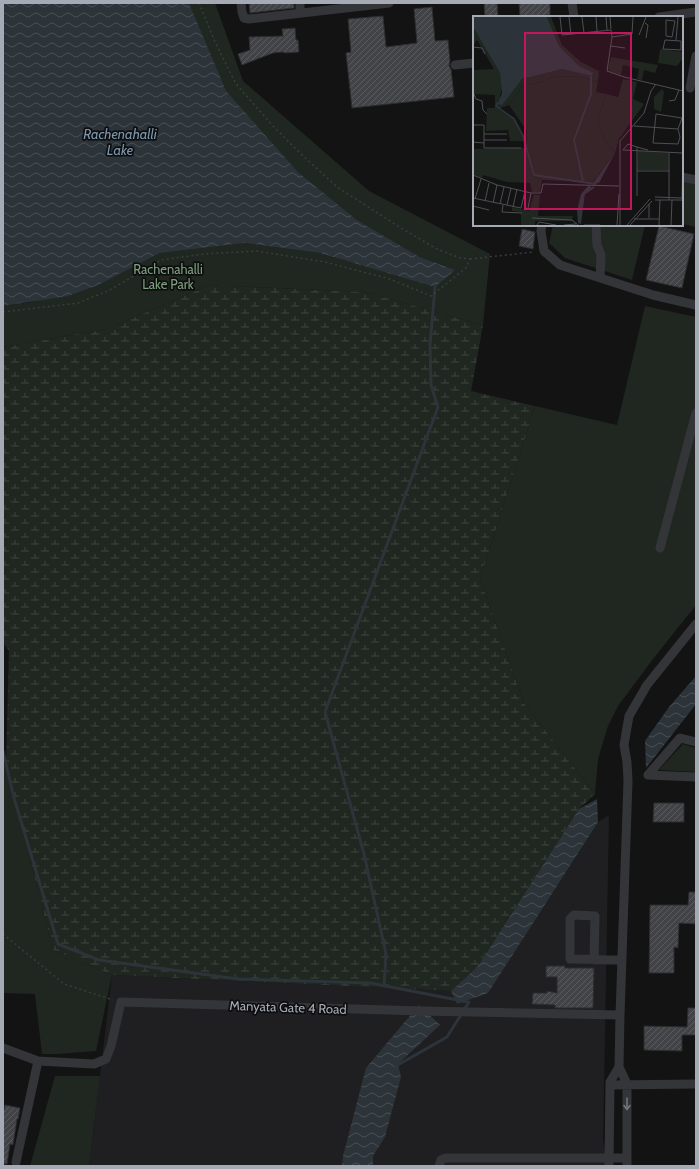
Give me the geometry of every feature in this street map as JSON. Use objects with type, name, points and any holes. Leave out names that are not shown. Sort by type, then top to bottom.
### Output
[{"type":"street","points":[[241,3],[244,18],[250,19],[387,3]]},
{"type":"street","points":[[300,3],[300,13]]},
{"type":"street","points":[[572,3],[574,16]]},
{"type":"street","points":[[666,16],[696,12]]},
{"type":"street","points":[[690,88],[696,56]]},
{"type":"street","points":[[455,65],[473,63]]},
{"type":"street","points":[[683,177],[696,180]]},
{"type":"street","points":[[542,226],[541,231],[544,251],[560,265],[653,295],[696,305]]},
{"type":"street","points":[[596,226],[597,245],[601,255],[600,278]]},
{"type":"street","points":[[660,548],[696,413]]},
{"type":"street","points":[[439,1166],[441,1160],[446,1158],[567,1162],[627,1162],[627,1084],[619,1067],[628,772],[624,745],[629,716],[647,685],[696,624]]},
{"type":"street","points":[[696,742],[680,738],[648,775],[696,777]]},
{"type":"street","points":[[594,960],[595,916],[574,915],[570,919],[570,959],[594,960],[622,960]]},
{"type":"street","points":[[3,1048],[38,1061],[94,1064],[106,1059],[111,1046],[121,1002]]},
{"type":"street","name":"Manyata Gate 4 Road","points":[[121,1002],[620,1015]]},
{"type":"street","points":[[16,1162],[38,1061]]},
{"type":"street","points":[[608,1162],[610,1082],[619,1067]]},
{"type":"street","points":[[610,1084],[696,1084]]},
{"type":"path","points":[[199,3],[215,42],[236,84],[272,125],[301,154],[338,187],[401,228],[437,248],[460,258],[470,259],[544,251]]},
{"type":"path","points":[[3,312],[78,303],[108,291],[161,260],[204,254],[256,251],[325,262],[390,279],[431,296],[466,268],[470,259]]},
{"type":"path","points":[[3,934],[64,984],[121,1002]]},
{"type":"shaded area","points":[[609,815],[603,1140],[609,1166],[89,1166],[112,975],[451,991],[457,1004],[598,822]]},
{"type":"green space","name":"Rachenahalli Lake Park","points":[[189,3],[215,3],[243,81],[369,191],[490,254],[483,325],[365,292],[210,285],[107,329],[3,347],[3,306],[32,302],[136,265],[160,253],[245,243],[320,253],[434,286],[455,270],[420,257],[357,220],[298,172],[225,91]]},
{"type":"green space","points":[[683,180],[696,183],[696,227],[683,224]]},
{"type":"green space","points":[[553,226],[645,226],[632,280],[565,258],[549,243]]},
{"type":"green space","points":[[210,285],[365,292],[483,325],[471,391],[535,406],[480,579],[524,703],[595,794],[579,809],[478,966],[451,991],[112,975],[53,950],[6,765],[9,651],[3,642],[3,347],[107,329]]},
{"type":"green space","points":[[645,306],[696,317],[696,605],[618,706],[608,726],[598,759],[595,794],[524,703],[480,579],[535,406],[617,425]]},
{"type":"green space","points":[[683,744],[696,748],[696,772],[659,770]]},
{"type":"green space","points":[[3,765],[6,765],[53,950],[112,975],[96,1051],[42,1054],[35,994],[3,993]]},
{"type":"green space","points":[[55,1076],[100,1076],[89,1166],[30,1166]]},
{"type":"water","name":"Rachenahalli Lake","points":[[3,3],[189,3],[226,91],[298,172],[357,220],[420,257],[455,270],[435,287],[320,253],[245,243],[160,253],[98,285],[68,296],[3,306]]},
{"type":"water","points":[[696,676],[696,704],[646,768],[645,741],[669,707]]},
{"type":"water","points":[[597,799],[598,822],[488,993],[457,1004],[451,991],[478,966],[579,809]]},
{"type":"water","points":[[419,1005],[440,1025],[398,1064],[401,1077],[385,1137],[373,1156],[373,1166],[342,1166],[343,1156],[366,1068]]},
{"type":"building","points":[[249,3],[294,3],[294,8],[250,13]]},
{"type":"building","points":[[484,3],[497,3],[498,16],[485,16]]},
{"type":"building","points":[[519,3],[550,3],[550,15],[520,16]]},
{"type":"building","points":[[432,7],[435,41],[448,40],[449,66],[451,69],[454,97],[352,108],[346,53],[351,52],[348,19],[383,16],[386,47],[417,43],[414,9]]},
{"type":"building","points":[[295,28],[299,52],[273,53],[242,65],[238,54],[250,50],[249,37],[283,36],[282,29]]},
{"type":"building","points":[[659,226],[694,234],[682,288],[646,280]]},
{"type":"building","points":[[522,229],[535,232],[533,249],[519,246]]},
{"type":"building","points":[[654,803],[684,803],[684,822],[653,822]]},
{"type":"building","points":[[689,892],[696,892],[696,924],[679,923],[678,948],[674,947],[674,973],[649,973],[650,905],[688,905]]},
{"type":"building","points":[[546,966],[565,966],[565,968],[594,968],[593,1008],[555,1008],[555,1005],[532,1004],[533,993],[547,993],[547,991],[557,993],[557,977],[546,977]]},
{"type":"building","points":[[688,1008],[696,1008],[696,1035],[682,1035],[682,1051],[644,1050],[644,1026],[687,1027]]},
{"type":"building","points":[[5,1105],[20,1108],[13,1145],[10,1144],[7,1164],[3,1164],[3,1114]]},
{"type":"waterway","points":[[384,986],[386,954],[364,854],[325,712],[438,407],[431,385],[430,345],[435,287]]},
{"type":"waterway","points":[[3,751],[14,798],[58,944],[99,960],[238,979],[370,983],[468,1002]]},
{"type":"waterway","points":[[396,1066],[447,1037],[469,1002]]}]
